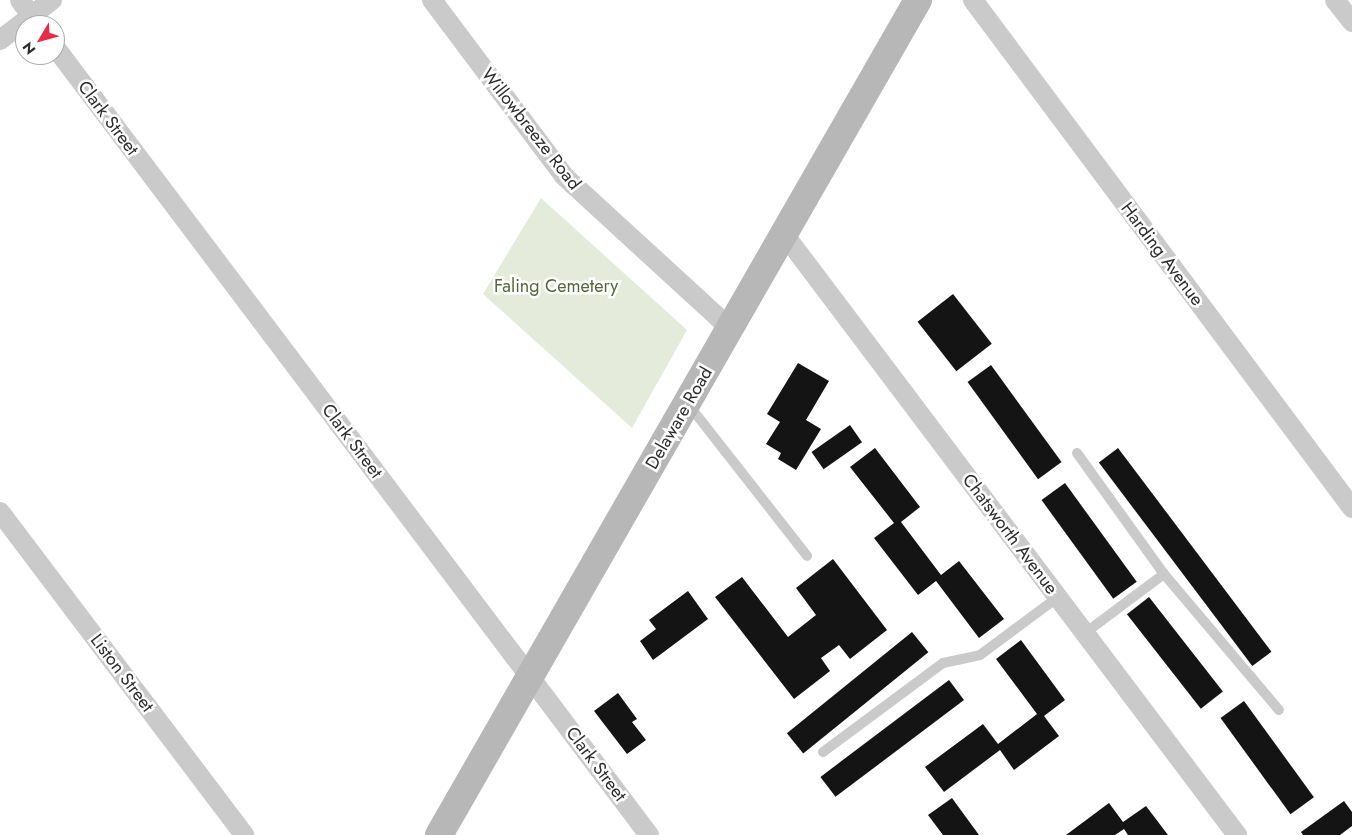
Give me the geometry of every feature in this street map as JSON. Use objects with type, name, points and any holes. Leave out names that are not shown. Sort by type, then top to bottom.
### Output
[{"type":"street","points":[[0,40],[30,14],[52,0]]},
{"type":"street","name":"Willowbreeze Road","points":[[432,0],[565,177],[730,328]]},
{"type":"street","name":"Delaware Road","points":[[439,835],[918,0]]},
{"type":"street","name":"Harding Avenue","points":[[973,0],[1352,508]]},
{"type":"street","points":[[1335,0],[1352,22]]},
{"type":"street","name":"Clark Street","points":[[65,60],[649,835]]},
{"type":"street","name":"Chatsworth Avenue","points":[[784,234],[1237,835]]},
{"type":"street","name":"Liston Street","points":[[0,512],[244,835]]},
{"type":"lane","points":[[687,403],[807,556]]},
{"type":"lane","points":[[1077,453],[1164,574],[1279,710]]},
{"type":"lane","points":[[1085,633],[1164,574]]},
{"type":"lane","points":[[823,752],[942,663],[980,655],[1058,597]]},
{"type":"green space","name":"Faling Cemetery","points":[[541,198],[687,330],[632,428],[483,294]]},
{"type":"building","points":[[953,294],[992,344],[956,371],[918,322]]},
{"type":"building","points":[[798,363],[829,381],[806,420],[821,429],[796,470],[778,459],[781,453],[766,444],[780,422],[767,414]]},
{"type":"building","points":[[991,365],[1062,462],[1038,479],[968,382]]},
{"type":"building","points":[[850,425],[862,442],[824,469],[811,452]]},
{"type":"building","points":[[875,448],[920,507],[901,522],[941,575],[959,561],[1004,619],[979,638],[936,581],[918,595],[874,538],[894,523],[850,467]]},
{"type":"building","points":[[1118,448],[1271,652],[1252,666],[1099,462]]},
{"type":"building","points":[[1065,483],[1137,582],[1113,599],[1042,500]]},
{"type":"building","points":[[833,559],[887,630],[850,659],[839,645],[821,658],[830,671],[794,699],[715,597],[742,577],[788,637],[816,615],[796,588]]},
{"type":"building","points":[[688,591],[708,619],[653,660],[640,641],[656,629],[649,620]]},
{"type":"building","points":[[1149,597],[1223,692],[1201,709],[1127,614]]},
{"type":"building","points":[[912,632],[928,652],[803,754],[787,733]]},
{"type":"building","points":[[1021,640],[1065,700],[1044,716],[1059,736],[1014,770],[1000,750],[944,792],[925,767],[983,724],[998,744],[1037,714],[996,659]]},
{"type":"building","points":[[949,680],[964,700],[835,797],[820,777]]},
{"type":"building","points":[[618,693],[637,719],[632,722],[646,740],[627,754],[594,711]]},
{"type":"building","points":[[1244,701],[1314,797],[1290,814],[1221,718]]},
{"type":"building","points":[[952,798],[979,835],[943,835],[928,815]]},
{"type":"building","points":[[1344,801],[1352,812],[1352,826],[1340,835],[1303,835],[1301,832]]},
{"type":"building","points":[[1109,803],[1123,822],[1146,806],[1168,835],[1128,835],[1124,829],[1115,835],[1066,835]]}]
